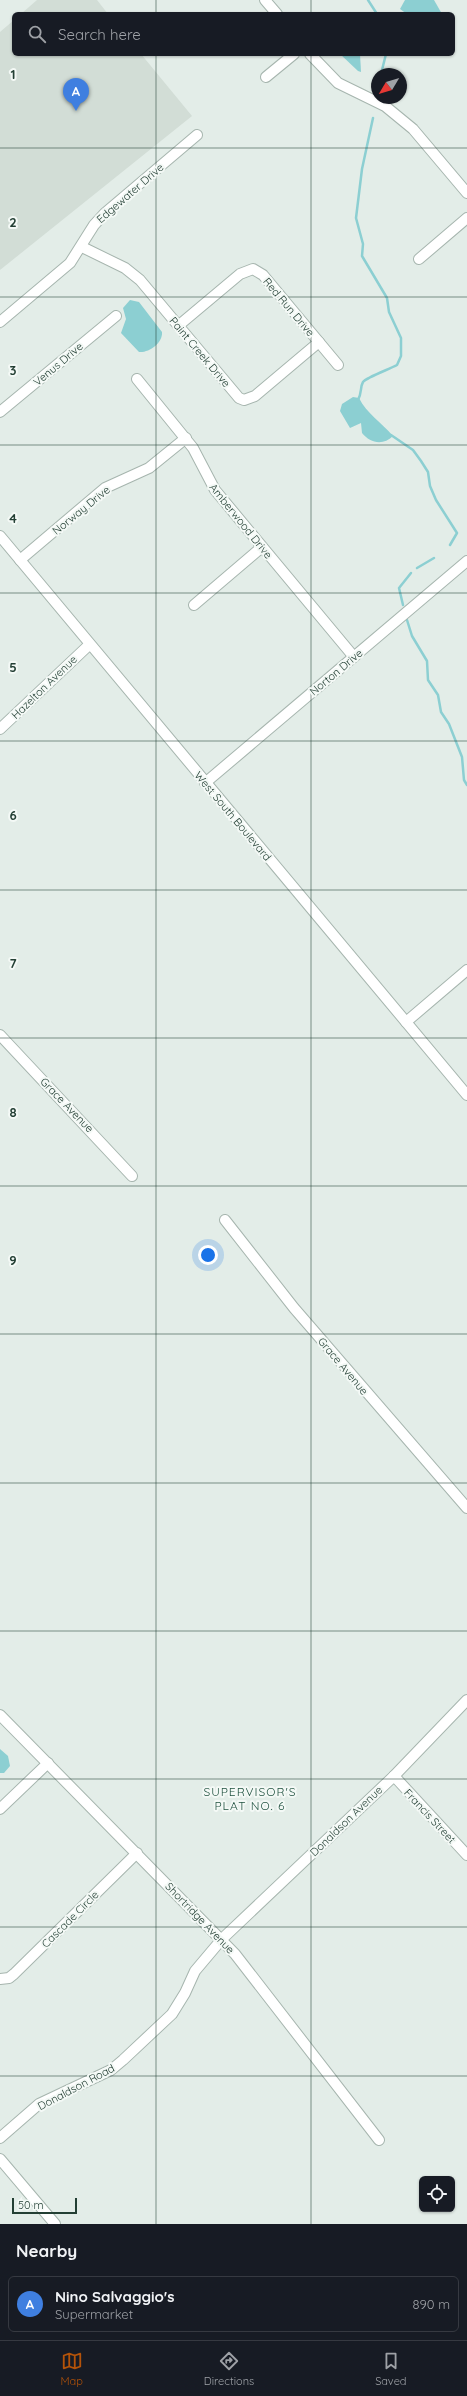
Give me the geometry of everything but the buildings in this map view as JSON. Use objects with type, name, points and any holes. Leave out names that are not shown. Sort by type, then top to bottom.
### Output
[{"type":"street","points":[[265,0],[275,12]]},
{"type":"street","points":[[266,77],[292,56]]},
{"type":"street","points":[[312,56],[338,83],[384,106],[413,129],[467,193]]},
{"type":"street","name":"Edgewater Drive","points":[[0,322],[60,272],[82,247],[94,226],[105,214],[197,135]]},
{"type":"street","points":[[418,259],[467,218]]},
{"type":"street","name":"Paint Creek Drive","points":[[82,247],[132,273],[234,394],[244,400],[256,396],[319,342]]},
{"type":"street","name":"Red Run Drive","points":[[178,326],[240,274],[253,269],[263,275],[338,365]]},
{"type":"street","name":"Venus Drive","points":[[0,412],[116,316]]},
{"type":"street","name":"Amberwood Drive","points":[[137,379],[196,452],[212,486],[354,657]]},
{"type":"street","name":"Norway Drive","points":[[20,560],[105,488],[149,468],[186,438]]},
{"type":"street","name":"West South Boulevard","points":[[0,536],[467,1095]]},
{"type":"street","points":[[194,604],[262,547]]},
{"type":"street","name":"Norton Drive","points":[[205,783],[467,561]]},
{"type":"street","name":"Hazelton Avenue","points":[[0,729],[90,645]]},
{"type":"street","points":[[406,1022],[467,970]]},
{"type":"street","name":"Grace Avenue","points":[[0,1035],[132,1176]]},
{"type":"street","name":"Grace Avenue","points":[[225,1220],[294,1308],[467,1508]]},
{"type":"street","name":"Donaldson Avenue","points":[[222,1939],[394,1776],[467,1700]]},
{"type":"street","name":"Shortridge Avenue","points":[[0,1714],[222,1939],[248,1970],[379,2140]]},
{"type":"street","points":[[0,1809],[48,1763]]},
{"type":"street","name":"Francis Street","points":[[394,1776],[467,1856]]},
{"type":"street","name":"Cascade Circle","points":[[0,1978],[9,1978],[14,1974],[137,1853]]},
{"type":"street","name":"Donaldson Road","points":[[0,2138],[39,2104],[110,2070],[124,2060],[172,2014],[185,1993],[195,1970],[222,1939]]},
{"type":"street","points":[[0,2159],[55,2224]]},
{"type":"shaded area","points":[[37,0],[97,0],[106,12],[23,12]]},
{"type":"shaded area","points":[[12,22],[12,56],[143,56],[192,116],[0,270],[0,32]]},
{"type":"water","points":[[405,0],[434,0],[441,12],[404,12],[400,9]]},
{"type":"water","points":[[342,56],[360,56],[361,72]]},
{"type":"water","points":[[130,300],[139,302],[162,332],[162,336],[158,343],[147,351],[139,352],[121,333],[126,319],[123,308]]},
{"type":"water","points":[[353,397],[359,398],[370,413],[393,436],[385,441],[377,442],[369,439],[362,433],[361,423],[350,428],[340,411],[342,404]]},
{"type":"water","points":[[0,1749],[8,1756],[10,1766],[4,1773],[0,1773]]},
{"type":"waterway","points":[[368,0],[376,12]]},
{"type":"waterway","points":[[382,68],[386,56]]},
{"type":"waterway","points":[[358,400],[363,382],[397,365],[401,356],[401,338],[389,312],[387,298],[362,256],[363,244],[356,218],[362,169],[373,118]]},
{"type":"waterway","points":[[391,435],[413,450],[428,472],[430,486],[436,500],[457,533],[450,545]]},
{"type":"waterway","points":[[417,568],[434,558]]},
{"type":"waterway","points":[[403,605],[399,588],[411,573]]},
{"type":"waterway","points":[[407,620],[412,636],[427,661],[428,680],[438,695],[441,712],[449,724],[462,757],[464,780],[467,785]]},
{"type":"place","name":"Nino Salvaggio's","points":[[76,111]]},
{"type":"district","name":"SUPERVISOR'S PLAT NO. 6","points":[[250,1798]]}]
